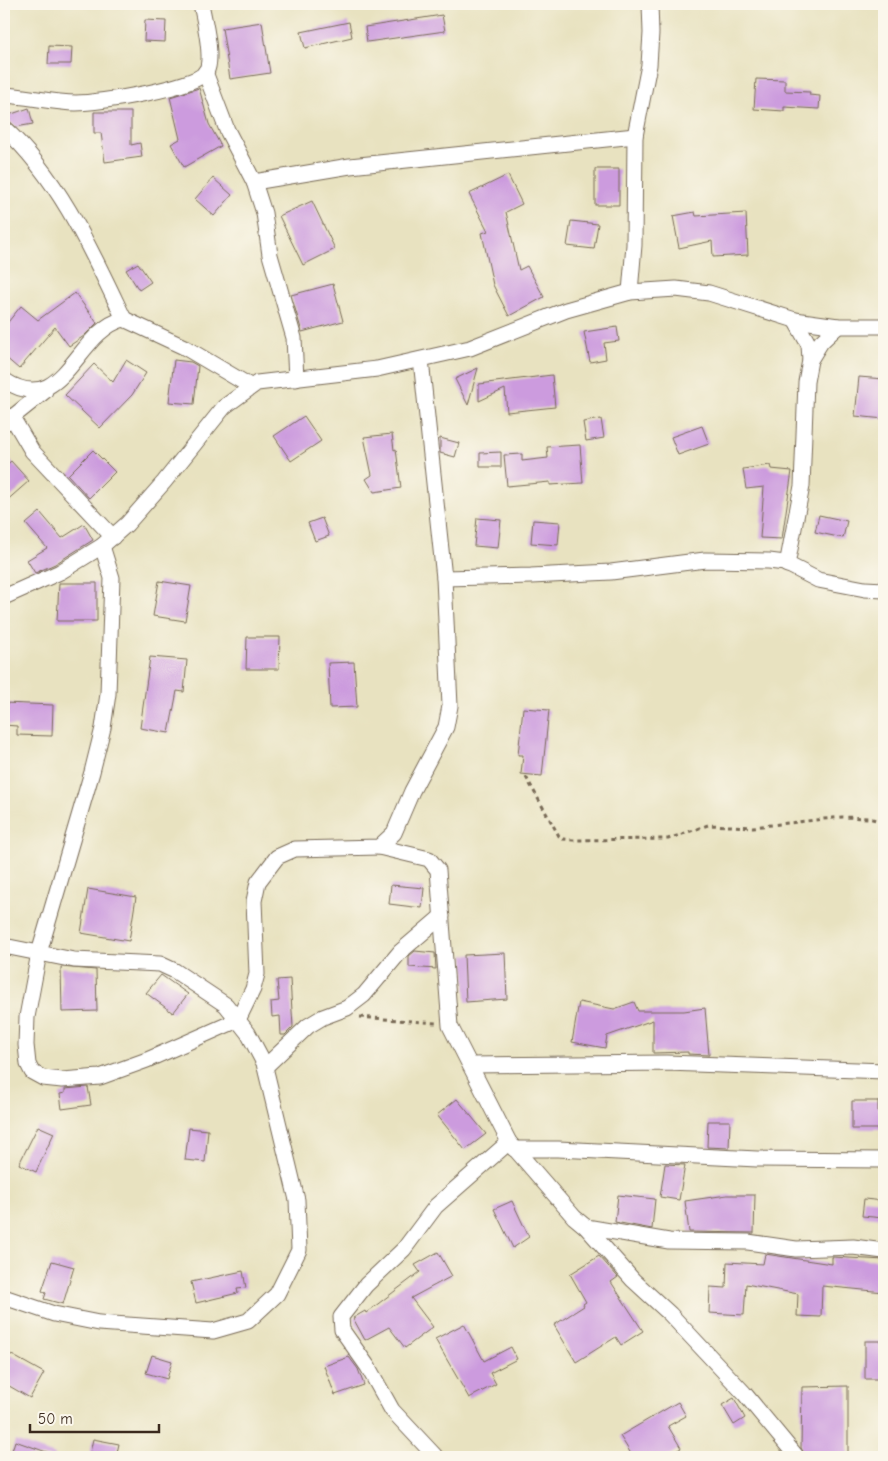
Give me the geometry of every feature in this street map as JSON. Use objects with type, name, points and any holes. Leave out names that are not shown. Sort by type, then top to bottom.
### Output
[{"type":"street","points":[[4,95],[88,102],[176,87],[205,72],[208,66],[208,47],[201,4]]},
{"type":"street","points":[[630,292],[634,245],[635,136],[649,65],[652,33],[650,4]]},
{"type":"street","points":[[205,72],[227,130],[254,182],[264,213],[270,255],[294,338],[296,379]]},
{"type":"street","points":[[4,128],[36,161],[65,205],[98,264],[124,319],[184,347],[250,386]]},
{"type":"street","points":[[254,182],[389,161],[635,136]]},
{"type":"street","points":[[4,597],[60,572],[108,541],[164,482],[209,422],[235,397],[250,386],[264,381],[377,369],[421,360],[470,348],[566,310],[630,292],[676,289],[708,293],[795,320],[838,326],[884,326]]},
{"type":"street","points":[[124,319],[108,327],[94,338],[51,386],[8,421],[108,541],[112,578],[109,677],[103,728],[74,837],[39,953],[27,1017],[26,1045],[28,1064],[32,1072],[43,1078],[62,1080],[100,1077],[147,1060],[238,1020],[250,998],[257,974],[254,901],[258,882],[269,865],[285,852],[295,849],[379,847],[433,862],[439,873],[450,1026],[512,1145],[574,1217],[586,1227],[633,1280],[670,1314],[744,1393],[797,1457]]},
{"type":"street","points":[[787,565],[802,486],[806,382],[810,360],[809,345],[795,320]]},
{"type":"street","points":[[810,360],[821,342],[838,326]]},
{"type":"street","points":[[379,847],[394,833],[412,792],[446,727],[450,706],[444,578],[421,360]]},
{"type":"street","points":[[4,380],[16,388],[34,392],[51,386]]},
{"type":"street","points":[[444,578],[611,572],[705,560],[769,560],[787,565],[818,580],[865,589],[884,590]]},
{"type":"street","points":[[265,1067],[308,1026],[323,1016],[338,1013],[364,995],[400,952],[442,916]]},
{"type":"street","points":[[4,946],[74,960],[160,964],[175,971],[226,1005],[248,1033],[265,1067],[297,1200],[299,1250],[277,1294],[248,1321],[213,1331],[99,1323],[54,1314],[4,1297]]},
{"type":"street","points":[[471,1065],[658,1063],[884,1071]]},
{"type":"street","points":[[436,1457],[392,1410],[368,1367],[342,1330],[341,1317],[366,1285],[404,1249],[436,1206],[512,1145],[757,1159],[884,1160]]},
{"type":"street","points":[[586,1227],[669,1241],[748,1242],[796,1249],[853,1248],[884,1251]]},
{"type":"path","points":[[526,777],[559,836],[563,839],[668,839],[708,825],[754,827],[842,817],[868,818],[884,822]]},
{"type":"path","points":[[338,1013],[365,1018],[415,1020],[450,1026]]},
{"type":"building","points":[[442,15],[445,31],[367,42],[365,27]]},
{"type":"building","points":[[145,20],[166,21],[165,42],[144,41]]},
{"type":"building","points":[[262,22],[270,73],[230,79],[222,28]]},
{"type":"building","points":[[349,22],[352,37],[305,48],[301,32]]},
{"type":"building","points":[[49,46],[72,47],[71,64],[48,64]]},
{"type":"building","points":[[756,79],[785,80],[785,91],[810,92],[809,95],[820,96],[819,109],[784,107],[784,111],[754,109]]},
{"type":"building","points":[[199,88],[209,124],[221,146],[184,167],[171,144],[180,139],[170,97]]},
{"type":"building","points":[[29,108],[33,124],[16,127],[7,119],[6,116]]},
{"type":"building","points":[[94,112],[131,112],[131,145],[140,143],[142,157],[105,162],[101,133],[94,133]]},
{"type":"building","points":[[595,169],[619,169],[619,205],[595,205]]},
{"type":"building","points":[[508,175],[522,204],[506,212],[519,270],[527,266],[544,297],[509,316],[493,285],[482,233],[488,231],[469,194]]},
{"type":"building","points":[[213,178],[232,195],[214,216],[195,199]]},
{"type":"building","points":[[312,201],[335,249],[303,265],[279,216]]},
{"type":"building","points":[[695,212],[696,216],[746,213],[748,255],[713,257],[712,241],[679,248],[673,216]]},
{"type":"building","points":[[571,221],[598,224],[594,249],[567,246]]},
{"type":"building","points":[[138,263],[151,282],[139,290],[126,270]]},
{"type":"building","points":[[333,284],[343,321],[302,332],[291,295]]},
{"type":"building","points":[[75,293],[97,323],[84,336],[69,346],[55,327],[19,369],[4,356],[4,327],[21,306],[38,320]]},
{"type":"building","points":[[617,327],[619,341],[604,343],[606,359],[590,362],[584,332]]},
{"type":"building","points":[[126,360],[146,373],[132,395],[100,428],[65,395],[94,364],[113,382]]},
{"type":"building","points":[[174,360],[191,362],[198,366],[194,404],[169,402]]},
{"type":"building","points":[[478,368],[468,405],[455,379]]},
{"type":"building","points":[[552,375],[555,407],[507,412],[505,389],[479,401],[479,384]]},
{"type":"building","points":[[859,377],[884,379],[884,419],[855,416]]},
{"type":"building","points":[[304,416],[321,441],[291,461],[274,436]]},
{"type":"building","points":[[601,419],[604,438],[586,441],[583,422]]},
{"type":"building","points":[[702,426],[709,444],[678,455],[671,437]]},
{"type":"building","points":[[392,434],[401,488],[374,492],[366,479],[372,475],[364,437]]},
{"type":"building","points":[[440,438],[459,443],[455,457],[440,453]]},
{"type":"building","points":[[580,445],[583,483],[550,485],[550,482],[507,486],[504,455],[522,454],[522,461],[548,458],[547,447]]},
{"type":"building","points":[[93,450],[115,472],[89,498],[68,475]]},
{"type":"building","points":[[501,452],[501,467],[480,467],[480,453]]},
{"type":"building","points":[[11,461],[29,481],[4,503],[4,467]]},
{"type":"building","points":[[770,465],[771,469],[792,471],[782,539],[760,538],[764,487],[746,489],[743,469]]},
{"type":"building","points":[[40,512],[62,538],[84,524],[93,540],[55,564],[35,573],[27,560],[47,548],[26,524]]},
{"type":"building","points":[[819,515],[847,521],[843,538],[815,532]]},
{"type":"building","points":[[322,518],[329,536],[315,541],[308,523]]},
{"type":"building","points":[[477,518],[501,520],[498,548],[474,546]]},
{"type":"building","points":[[533,520],[560,522],[558,545],[531,543]]},
{"type":"building","points":[[159,581],[191,586],[185,621],[153,616]]},
{"type":"building","points":[[59,583],[97,583],[97,621],[57,621]]},
{"type":"building","points":[[247,637],[280,637],[279,669],[246,669]]},
{"type":"building","points":[[150,657],[187,660],[184,692],[177,691],[169,733],[140,728]]},
{"type":"building","points":[[354,662],[357,707],[330,708],[328,663]]},
{"type":"building","points":[[4,703],[53,705],[52,736],[17,735],[17,726],[4,725]]},
{"type":"building","points":[[523,708],[549,710],[542,776],[521,774],[523,755],[518,755]]},
{"type":"building","points":[[391,885],[424,888],[422,908],[389,904]]},
{"type":"building","points":[[88,889],[136,897],[129,941],[81,933]]},
{"type":"building","points":[[415,951],[435,953],[436,969],[409,967],[409,956]]},
{"type":"building","points":[[505,953],[507,999],[466,1002],[464,955]]},
{"type":"building","points":[[61,967],[96,970],[97,1011],[62,1012]]},
{"type":"building","points":[[161,975],[188,994],[173,1013],[146,993]]},
{"type":"building","points":[[290,979],[293,1027],[285,1035],[281,1035],[280,1016],[272,1017],[271,1002],[279,1001],[277,980]]},
{"type":"building","points":[[579,1002],[614,1009],[634,1002],[638,1011],[684,1011],[705,1008],[709,1055],[688,1054],[688,1052],[653,1053],[653,1020],[607,1036],[605,1048],[572,1042]]},
{"type":"building","points":[[88,1087],[91,1105],[62,1109],[60,1094],[65,1093],[65,1089]]},
{"type":"building","points":[[457,1099],[486,1134],[465,1150],[437,1115]]},
{"type":"building","points":[[852,1101],[878,1101],[878,1112],[884,1111],[884,1129],[852,1129]]},
{"type":"building","points":[[708,1121],[730,1121],[729,1148],[707,1147]]},
{"type":"building","points":[[38,1126],[54,1133],[36,1172],[19,1164]]},
{"type":"building","points":[[189,1128],[208,1130],[205,1162],[185,1160]]},
{"type":"building","points":[[665,1164],[685,1165],[679,1200],[660,1197]]},
{"type":"building","points":[[618,1195],[655,1199],[652,1229],[615,1222]]},
{"type":"building","points":[[727,1195],[755,1195],[754,1233],[689,1232],[685,1201]]},
{"type":"building","points":[[864,1199],[884,1201],[884,1218],[862,1216]]},
{"type":"building","points":[[512,1201],[529,1237],[513,1248],[494,1209]]},
{"type":"building","points":[[438,1252],[452,1276],[411,1298],[433,1327],[405,1348],[389,1327],[365,1340],[353,1318],[365,1311],[366,1313],[420,1272],[415,1265]]},
{"type":"building","points":[[765,1254],[832,1264],[832,1257],[884,1260],[884,1292],[822,1286],[821,1317],[797,1316],[798,1294],[746,1284],[744,1315],[709,1313],[710,1287],[726,1288],[727,1262],[763,1264]]},
{"type":"building","points":[[599,1256],[618,1277],[611,1282],[643,1331],[621,1345],[616,1337],[576,1362],[554,1325],[584,1306],[583,1304],[586,1302],[570,1274]]},
{"type":"building","points":[[52,1261],[74,1267],[63,1304],[44,1299],[46,1293],[42,1291]]},
{"type":"building","points":[[243,1271],[246,1288],[237,1289],[238,1293],[196,1303],[191,1282]]},
{"type":"building","points":[[464,1324],[484,1361],[511,1347],[517,1359],[490,1373],[496,1384],[469,1398],[435,1339]]},
{"type":"building","points":[[865,1341],[884,1341],[884,1379],[865,1379]]},
{"type":"building","points":[[10,1354],[44,1373],[30,1398],[4,1383],[4,1365]]},
{"type":"building","points":[[152,1355],[172,1361],[167,1379],[146,1373]]},
{"type":"building","points":[[349,1357],[358,1369],[364,1385],[335,1395],[324,1366]]},
{"type":"building","points":[[848,1386],[848,1457],[806,1457],[801,1448],[802,1387]]},
{"type":"building","points":[[734,1398],[745,1418],[734,1425],[722,1405]]},
{"type":"building","points":[[678,1402],[686,1416],[668,1426],[681,1448],[666,1457],[633,1457],[620,1436]]},
{"type":"building","points":[[93,1439],[119,1444],[116,1457],[89,1457]]},
{"type":"building","points":[[15,1441],[55,1455],[55,1457],[10,1457]]}]
